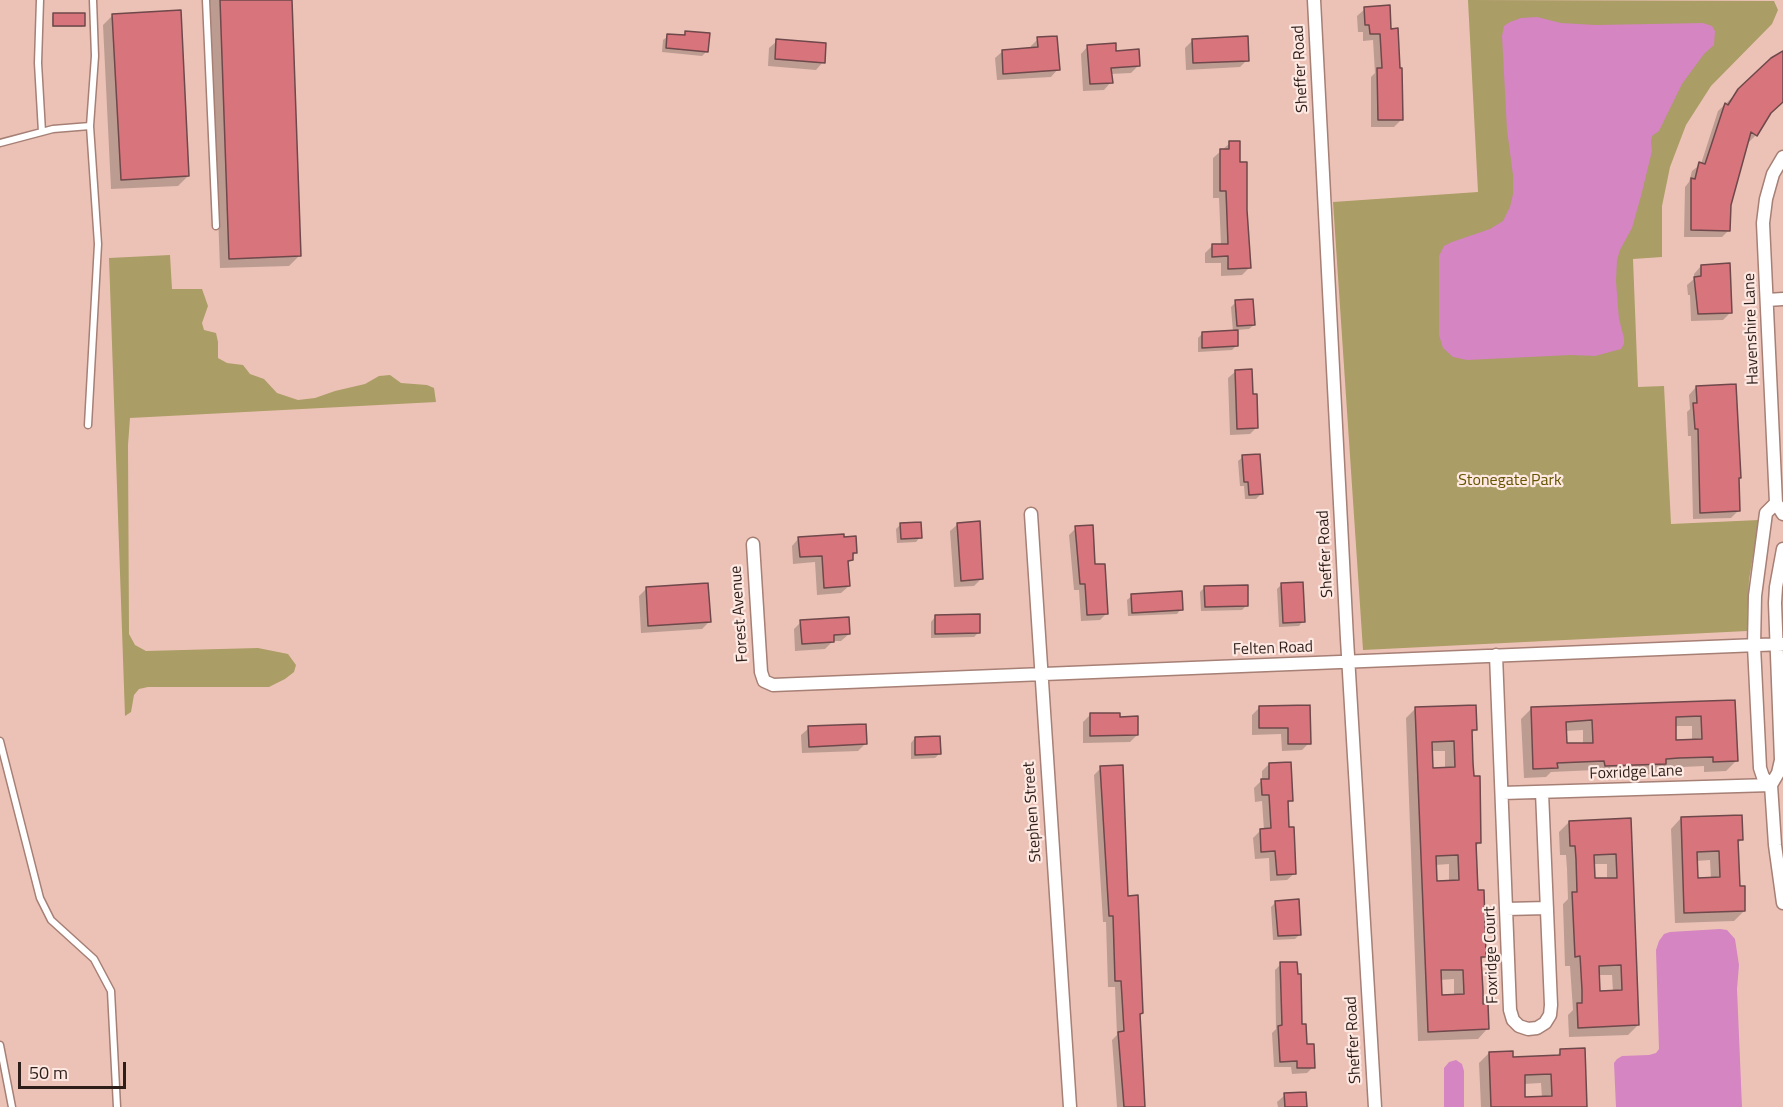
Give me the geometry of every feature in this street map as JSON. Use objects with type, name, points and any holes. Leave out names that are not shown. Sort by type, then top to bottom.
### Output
[{"type":"street","name":"Sheffer Road","points":[[1314,0],[1348,663],[1375,1107]]},
{"type":"street","name":"Havenshire Lane","points":[[1783,157],[1773,174],[1766,199],[1763,223],[1779,502],[1783,514]]},
{"type":"street","points":[[1767,300],[1783,299]]},
{"type":"street","name":"Havenshire Lane","points":[[1771,785],[1763,777],[1760,768],[1754,645],[1755,596],[1766,513],[1779,502]]},
{"type":"street","name":"Stephen Street","points":[[1031,514],[1070,1107]]},
{"type":"street","name":"Forest Avenue","points":[[753,544],[760,672],[764,681]]},
{"type":"street","name":"Havenshire Lane","points":[[1783,549],[1776,587],[1780,644],[1781,760],[1778,773],[1771,785],[1775,845],[1783,903]]},
{"type":"street","name":"Felten Road","points":[[764,681],[773,685],[1780,644]]},
{"type":"street","name":"Foxridge Court","points":[[1496,654],[1510,1010],[1513,1020],[1519,1026],[1528,1029],[1537,1028],[1545,1023],[1550,1015],[1542,792]]},
{"type":"street","name":"Foxridge Lane","points":[[1502,793],[1771,785]]},
{"type":"street","points":[[1506,909],[1547,908]]},
{"type":"lane","points":[[40,0],[38,63],[42,132]]},
{"type":"lane","points":[[88,425],[98,244],[90,126],[95,56],[93,0]]},
{"type":"lane","points":[[206,0],[216,226]]},
{"type":"lane","points":[[0,142],[42,132],[90,126]]},
{"type":"lane","points":[[0,741],[40,898],[51,920],[94,958],[111,991],[117,1107]]},
{"type":"lane","points":[[0,1045],[12,1107]]},
{"type":"green space","name":"Stonegate Park","points":[[1468,0],[1774,1],[1778,10],[1772,24],[1711,86],[1686,125],[1670,167],[1662,206],[1662,257],[1633,259],[1638,387],[1664,386],[1671,524],[1759,520],[1749,580],[1747,631],[1363,650],[1333,202],[1478,192]]},
{"type":"green space","points":[[170,255],[172,289],[202,289],[208,306],[202,323],[204,330],[216,333],[218,358],[227,363],[243,365],[250,374],[264,379],[277,393],[298,400],[315,398],[365,384],[379,376],[390,375],[401,383],[427,385],[434,388],[436,402],[130,418],[128,445],[129,634],[135,645],[146,651],[258,648],[288,654],[296,665],[294,672],[269,687],[148,687],[139,689],[134,695],[131,712],[125,716],[109,258]]},
{"type":"shaded area","points":[[1537,17],[1561,23],[1596,25],[1703,23],[1712,26],[1715,31],[1714,45],[1704,54],[1682,84],[1659,131],[1652,136],[1652,151],[1632,228],[1617,260],[1619,319],[1624,338],[1621,349],[1595,356],[1467,360],[1453,357],[1443,348],[1439,335],[1439,256],[1444,246],[1490,229],[1503,221],[1510,207],[1513,175],[1507,130],[1502,36],[1504,26],[1510,22],[1521,18]]},
{"type":"shaded area","points":[[1727,930],[1735,939],[1739,965],[1737,989],[1742,1107],[1616,1107],[1614,1063],[1622,1056],[1649,1055],[1656,1053],[1659,1049],[1656,950],[1659,941],[1664,934],[1670,932]]},
{"type":"shaded area","points":[[1456,1060],[1462,1064],[1464,1071],[1464,1107],[1444,1107],[1444,1068],[1449,1062]]},
{"type":"building","points":[[220,0],[292,0],[301,256],[229,259]]},
{"type":"building","points":[[1390,5],[1391,29],[1398,28],[1400,68],[1402,68],[1403,120],[1378,120],[1377,68],[1382,68],[1380,34],[1370,34],[1369,25],[1365,25],[1364,7]]},
{"type":"building","points":[[181,10],[189,176],[121,180],[112,14]]},
{"type":"building","points":[[53,13],[85,13],[85,26],[53,26]]},
{"type":"building","points":[[685,31],[710,33],[708,52],[666,48],[667,34],[685,35]]},
{"type":"building","points":[[1057,36],[1060,70],[1003,74],[1002,50],[1038,47],[1037,37]]},
{"type":"building","points":[[1248,36],[1249,61],[1193,63],[1192,39]]},
{"type":"building","points":[[776,39],[826,43],[825,63],[775,59]]},
{"type":"building","points":[[1116,43],[1116,51],[1139,49],[1140,66],[1111,68],[1113,83],[1090,84],[1087,45]]},
{"type":"building","points":[[1783,51],[1783,102],[1771,113],[1757,136],[1751,132],[1731,205],[1730,231],[1691,230],[1691,178],[1695,179],[1699,162],[1705,164],[1725,103],[1728,105],[1738,89],[1771,58]]},
{"type":"building","points":[[1229,141],[1240,141],[1240,162],[1247,162],[1247,210],[1251,268],[1228,269],[1228,256],[1212,257],[1212,244],[1228,244],[1226,191],[1220,191],[1220,149],[1229,149]]},
{"type":"building","points":[[1730,263],[1732,313],[1698,314],[1694,277],[1701,276],[1701,265]]},
{"type":"building","points":[[1253,299],[1255,325],[1237,326],[1235,300]]},
{"type":"building","points":[[1238,330],[1238,346],[1202,348],[1202,332]]},
{"type":"building","points":[[1252,369],[1253,394],[1257,394],[1258,428],[1237,429],[1235,370]]},
{"type":"building","points":[[1736,384],[1741,478],[1739,478],[1740,511],[1700,513],[1698,429],[1695,429],[1693,403],[1697,403],[1696,386]]},
{"type":"building","points":[[1260,454],[1263,494],[1249,495],[1248,482],[1244,482],[1242,455]]},
{"type":"building","points":[[980,521],[983,579],[961,581],[957,523]]},
{"type":"building","points":[[921,522],[922,538],[901,539],[900,523]]},
{"type":"building","points":[[1093,525],[1095,564],[1105,564],[1108,614],[1087,615],[1085,584],[1080,584],[1075,526]]},
{"type":"building","points":[[844,534],[844,537],[856,536],[857,553],[853,553],[853,560],[848,561],[850,586],[824,588],[822,556],[800,557],[798,537]]},
{"type":"building","points":[[1303,582],[1305,622],[1283,623],[1281,583]]},
{"type":"building","points":[[708,583],[711,622],[648,626],[646,587]]},
{"type":"building","points":[[1248,585],[1248,606],[1205,607],[1204,586]]},
{"type":"building","points":[[1182,591],[1183,610],[1132,613],[1131,594]]},
{"type":"building","points":[[980,614],[980,633],[935,634],[935,615]]},
{"type":"building","points":[[849,617],[850,634],[834,635],[834,642],[802,644],[800,620]]},
{"type":"building","points":[[1735,700],[1738,761],[1713,762],[1713,757],[1679,758],[1666,759],[1666,764],[1605,766],[1604,761],[1557,763],[1558,768],[1533,769],[1531,707]],"holes":[[[1701,716],[1702,739],[1676,740],[1676,717]],[[1592,720],[1593,743],[1567,743],[1566,722]]]},
{"type":"building","points":[[1310,705],[1311,744],[1288,744],[1288,728],[1259,728],[1259,706]]},
{"type":"building","points":[[1476,705],[1477,730],[1472,730],[1473,763],[1474,776],[1480,776],[1481,843],[1476,843],[1478,890],[1484,890],[1486,957],[1481,957],[1483,1004],[1488,1004],[1489,1029],[1428,1032],[1415,707]],"holes":[[[1454,741],[1455,767],[1433,768],[1432,742]],[[1458,855],[1459,880],[1437,881],[1436,856]],[[1441,970],[1463,970],[1464,994],[1442,995]]]},
{"type":"building","points":[[1090,713],[1120,713],[1120,717],[1138,716],[1138,735],[1090,736]]},
{"type":"building","points":[[866,724],[867,744],[809,747],[808,726]]},
{"type":"building","points":[[940,736],[941,754],[915,755],[915,737]]},
{"type":"building","points":[[1291,762],[1293,801],[1288,801],[1289,827],[1294,827],[1296,874],[1277,875],[1275,851],[1261,852],[1260,829],[1271,828],[1269,795],[1262,795],[1261,779],[1269,779],[1269,763]]},
{"type":"building","points":[[1123,765],[1128,896],[1138,895],[1143,1013],[1140,1014],[1145,1107],[1124,1107],[1118,1032],[1124,1031],[1121,981],[1115,981],[1113,916],[1109,916],[1100,766]]},
{"type":"building","points":[[1742,815],[1743,840],[1738,840],[1740,886],[1745,886],[1745,911],[1684,913],[1681,817]],"holes":[[[1719,851],[1720,877],[1698,878],[1697,852]]]},
{"type":"building","points":[[1631,818],[1639,1025],[1578,1028],[1577,1003],[1582,1003],[1582,990],[1580,956],[1575,957],[1572,892],[1577,892],[1576,859],[1575,846],[1570,846],[1569,821]],"holes":[[[1616,854],[1617,878],[1595,878],[1594,855]],[[1621,965],[1622,990],[1600,991],[1599,966]]]},
{"type":"building","points":[[1299,899],[1301,935],[1278,936],[1275,901]]},
{"type":"building","points":[[1280,962],[1297,962],[1298,974],[1301,974],[1302,1024],[1306,1024],[1307,1044],[1314,1044],[1315,1068],[1297,1068],[1297,1061],[1280,1062],[1278,1026],[1282,1025]]},
{"type":"building","points":[[1585,1048],[1587,1107],[1491,1107],[1489,1052],[1513,1051],[1513,1057],[1560,1055],[1560,1049]],"holes":[[[1551,1074],[1552,1096],[1525,1097],[1525,1075]]]},
{"type":"building","points":[[1306,1092],[1307,1107],[1285,1107],[1284,1093]]}]
